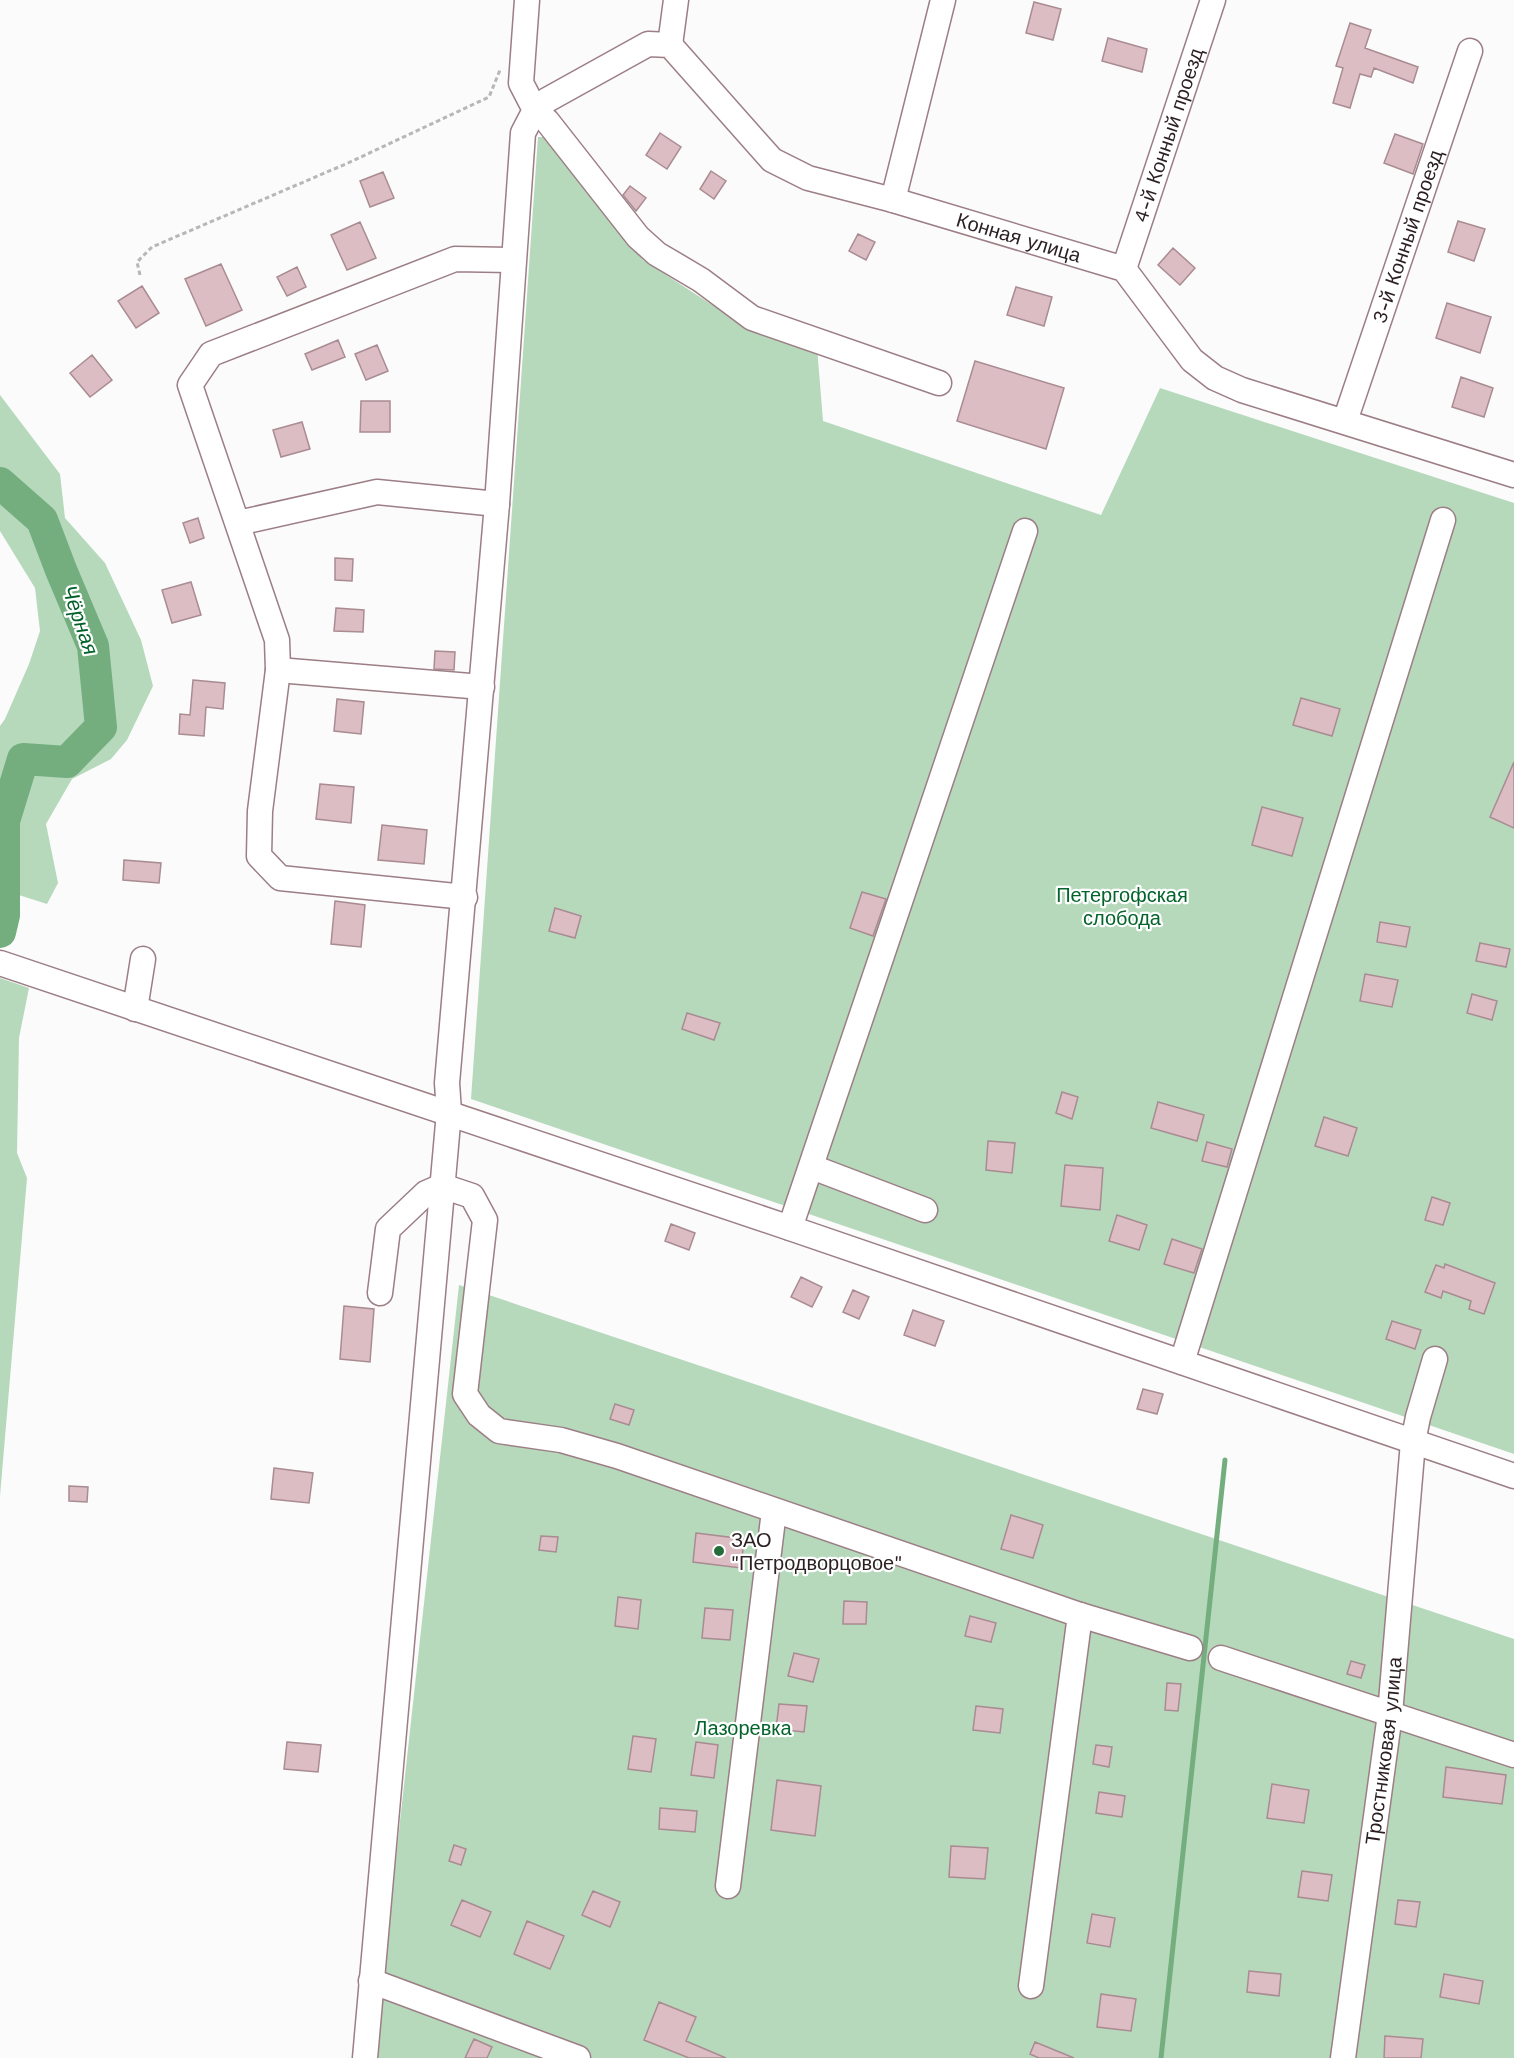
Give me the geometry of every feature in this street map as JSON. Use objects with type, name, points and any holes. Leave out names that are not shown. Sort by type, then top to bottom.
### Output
[{"type":"street","points":[[527,0],[521,83],[535,110],[547,121],[638,237],[657,254],[701,280],[752,318],[939,383]]},
{"type":"street","points":[[365,2058],[449,1112],[447,1083],[482,687],[523,133],[535,110],[547,100],[648,44],[670,45],[676,0]]},
{"type":"street","points":[[893,200],[943,0]]},
{"type":"street","name":"4-й Конный проезд","points":[[1124,269],[1213,0]]},
{"type":"street","name":"Конная улица","points":[[670,45],[772,160],[808,178],[893,200],[1124,269]]},
{"type":"street","name":"3-й Конный проезд","points":[[1345,421],[1470,51]]},
{"type":"street","points":[[465,897],[280,878],[259,856],[260,811],[278,670],[277,640],[190,385],[211,354],[455,259],[513,260]]},
{"type":"street","points":[[1124,269],[1192,360],[1215,378],[1242,390],[1514,475]]},
{"type":"street","points":[[238,523],[377,492],[496,504]]},
{"type":"street","points":[[1182,1362],[1443,520]]},
{"type":"street","points":[[790,1227],[1025,531]]},
{"type":"street","points":[[278,670],[482,687]]},
{"type":"street","points":[[135,1009],[143,959]]},
{"type":"street","points":[[10,967],[790,1227],[1514,1476]]},
{"type":"street","points":[[812,1167],[925,1210]]},
{"type":"street","points":[[380,1293],[388,1229],[426,1193],[442,1186],[472,1196],[485,1220],[465,1394],[479,1415],[499,1431],[561,1440],[617,1456],[1080,1615],[1190,1648]]},
{"type":"street","name":"Тростниковая улица","points":[[1343,2058],[1390,1714],[1413,1442],[1435,1359]]},
{"type":"street","points":[[728,1886],[774,1511]]},
{"type":"street","points":[[1031,1986],[1080,1615]]},
{"type":"street","points":[[1221,1658],[1514,1755]]},
{"type":"street","points":[[371,1981],[578,2058]]},
{"type":"path","points":[[140,275],[137,262],[152,247],[348,163],[489,97],[500,72],[501,62]]},
{"type":"green space","name":"Петергофская слобода","points":[[538,137],[553,137],[643,260],[740,323],[817,347],[823,421],[1101,515],[1160,388],[1514,503],[1514,1454],[471,1099]]},
{"type":"green space","points":[[0,395],[60,474],[65,518],[105,563],[141,640],[153,686],[127,740],[111,759],[72,779],[46,824],[58,883],[47,904],[0,889],[0,726],[29,664],[40,631],[35,588],[0,531]]},
{"type":"green space","points":[[0,978],[29,988],[19,1038],[17,1153],[27,1178],[0,1496]]},
{"type":"green space","name":"Лазоревка","points":[[459,1285],[1514,1639],[1514,2058],[374,2058]]},
{"type":"building","points":[[1034,2],[1061,9],[1053,40],[1026,33]]},
{"type":"building","points":[[1350,23],[1371,30],[1365,48],[1418,67],[1413,83],[1374,68],[1371,77],[1360,74],[1350,108],[1333,103],[1343,68],[1336,66]]},
{"type":"building","points":[[1108,38],[1147,49],[1142,72],[1102,61]]},
{"type":"building","points":[[660,133],[681,147],[667,169],[646,155]]},
{"type":"building","points":[[1395,134],[1423,144],[1413,174],[1384,163]]},
{"type":"building","points":[[711,171],[726,181],[714,199],[700,189]]},
{"type":"building","points":[[383,172],[394,198],[370,207],[360,181]]},
{"type":"building","points":[[630,186],[646,198],[636,211],[623,195]]},
{"type":"building","points":[[1458,221],[1485,229],[1474,261],[1448,252]]},
{"type":"building","points":[[360,222],[376,258],[347,270],[331,235]]},
{"type":"building","points":[[858,234],[875,242],[866,260],[849,251]]},
{"type":"building","points":[[1173,248],[1195,268],[1180,285],[1158,265]]},
{"type":"building","points":[[221,264],[242,310],[206,326],[185,279]]},
{"type":"building","points":[[297,267],[306,287],[287,296],[277,277]]},
{"type":"building","points":[[142,286],[159,313],[136,328],[118,301]]},
{"type":"building","points":[[1016,287],[1052,297],[1044,326],[1007,315]]},
{"type":"building","points":[[1447,303],[1491,317],[1480,353],[1436,338]]},
{"type":"building","points":[[338,340],[345,357],[312,370],[305,354]]},
{"type":"building","points":[[377,345],[388,371],[366,380],[355,354]]},
{"type":"building","points":[[92,355],[112,380],[90,397],[70,373]]},
{"type":"building","points":[[975,361],[1064,388],[1046,449],[957,421]]},
{"type":"building","points":[[1461,377],[1493,388],[1484,417],[1452,407]]},
{"type":"building","points":[[361,401],[390,401],[390,432],[360,432]]},
{"type":"building","points":[[302,422],[310,449],[281,457],[273,430]]},
{"type":"building","points":[[198,518],[204,538],[190,543],[183,523]]},
{"type":"building","points":[[335,558],[353,559],[352,581],[335,580]]},
{"type":"building","points":[[191,582],[201,615],[172,623],[162,590]]},
{"type":"building","points":[[336,608],[364,610],[363,632],[334,631]]},
{"type":"building","points":[[435,651],[455,652],[454,670],[434,669]]},
{"type":"building","points":[[193,680],[225,683],[223,709],[206,707],[204,736],[179,734],[180,714],[190,715]]},
{"type":"building","points":[[1301,698],[1340,709],[1332,736],[1293,725]]},
{"type":"building","points":[[337,699],[364,702],[361,734],[334,731]]},
{"type":"building","points":[[1514,762],[1514,828],[1490,817]]},
{"type":"building","points":[[320,784],[354,787],[351,823],[316,819]]},
{"type":"building","points":[[1262,807],[1303,818],[1292,856],[1252,845]]},
{"type":"building","points":[[382,825],[427,830],[424,864],[378,860]]},
{"type":"building","points":[[124,860],[161,863],[159,883],[123,880]]},
{"type":"building","points":[[862,892],[886,899],[873,936],[850,928]]},
{"type":"building","points":[[335,901],[365,905],[361,947],[331,944]]},
{"type":"building","points":[[555,908],[581,916],[575,938],[549,931]]},
{"type":"building","points":[[1380,922],[1410,927],[1406,947],[1377,942]]},
{"type":"building","points":[[1480,943],[1510,949],[1506,967],[1476,961]]},
{"type":"building","points":[[1365,974],[1398,980],[1392,1007],[1360,1001]]},
{"type":"building","points":[[1472,994],[1497,1001],[1492,1020],[1467,1013]]},
{"type":"building","points":[[687,1013],[720,1023],[714,1040],[682,1029]]},
{"type":"building","points":[[1062,1092],[1078,1097],[1072,1119],[1056,1113]]},
{"type":"building","points":[[1158,1102],[1204,1115],[1197,1141],[1151,1128]]},
{"type":"building","points":[[1324,1117],[1357,1128],[1348,1156],[1315,1146]]},
{"type":"building","points":[[988,1141],[1015,1143],[1012,1173],[986,1170]]},
{"type":"building","points":[[1207,1142],[1232,1149],[1227,1167],[1202,1161]]},
{"type":"building","points":[[1065,1165],[1103,1168],[1100,1210],[1061,1206]]},
{"type":"building","points":[[1432,1197],[1450,1203],[1443,1225],[1425,1220]]},
{"type":"building","points":[[1117,1215],[1147,1225],[1139,1250],[1109,1241]]},
{"type":"building","points":[[671,1224],[695,1233],[689,1250],[665,1241]]},
{"type":"building","points":[[1172,1239],[1202,1249],[1194,1273],[1164,1264]]},
{"type":"building","points":[[1445,1264],[1495,1283],[1484,1314],[1469,1309],[1471,1301],[1443,1291],[1441,1298],[1425,1292],[1436,1265],[1444,1268]]},
{"type":"building","points":[[801,1277],[822,1287],[812,1307],[791,1297]]},
{"type":"building","points":[[853,1290],[869,1297],[859,1319],[843,1312]]},
{"type":"building","points":[[344,1306],[374,1309],[370,1362],[340,1359]]},
{"type":"building","points":[[913,1310],[944,1321],[935,1346],[904,1335]]},
{"type":"building","points":[[1392,1321],[1421,1330],[1415,1349],[1386,1339]]},
{"type":"building","points":[[1143,1389],[1163,1394],[1157,1414],[1137,1409]]},
{"type":"building","points":[[615,1404],[634,1410],[629,1425],[610,1419]]},
{"type":"building","points":[[274,1468],[313,1473],[309,1503],[271,1499]]},
{"type":"building","points":[[69,1486],[88,1487],[87,1502],[69,1501]]},
{"type":"building","points":[[1011,1515],[1043,1525],[1033,1558],[1001,1549]]},
{"type":"building","name":"ЗАО \"Петродворцовое\"","points":[[696,1533],[744,1539],[741,1568],[693,1562]]},
{"type":"building","points":[[541,1536],[558,1537],[556,1552],[539,1550]]},
{"type":"building","points":[[618,1597],[641,1600],[638,1629],[615,1626]]},
{"type":"building","points":[[844,1601],[867,1602],[866,1624],[843,1624]]},
{"type":"building","points":[[705,1608],[733,1610],[730,1640],[702,1638]]},
{"type":"building","points":[[970,1616],[996,1623],[991,1642],[965,1636]]},
{"type":"building","points":[[794,1653],[819,1659],[813,1682],[788,1676]]},
{"type":"building","points":[[1351,1661],[1365,1665],[1361,1678],[1347,1674]]},
{"type":"building","points":[[1167,1683],[1181,1684],[1178,1711],[1165,1710]]},
{"type":"building","points":[[779,1704],[807,1706],[804,1732],[776,1729]]},
{"type":"building","points":[[976,1706],[1003,1709],[1000,1733],[973,1730]]},
{"type":"building","points":[[633,1736],[656,1739],[651,1772],[628,1769]]},
{"type":"building","points":[[287,1742],[321,1745],[318,1772],[284,1769]]},
{"type":"building","points":[[696,1742],[718,1745],[714,1778],[691,1775]]},
{"type":"building","points":[[1096,1745],[1112,1747],[1109,1767],[1093,1764]]},
{"type":"building","points":[[1446,1767],[1506,1775],[1502,1804],[1443,1797]]},
{"type":"building","points":[[777,1780],[821,1786],[815,1836],[771,1830]]},
{"type":"building","points":[[1272,1784],[1309,1790],[1304,1823],[1267,1818]]},
{"type":"building","points":[[1099,1792],[1125,1796],[1122,1817],[1096,1813]]},
{"type":"building","points":[[660,1808],[697,1811],[695,1832],[659,1829]]},
{"type":"building","points":[[454,1845],[466,1849],[461,1865],[449,1861]]},
{"type":"building","points":[[951,1846],[988,1848],[985,1879],[949,1877]]},
{"type":"building","points":[[1302,1871],[1332,1875],[1328,1901],[1298,1897]]},
{"type":"building","points":[[593,1891],[620,1902],[610,1927],[582,1915]]},
{"type":"building","points":[[462,1900],[491,1912],[480,1937],[451,1925]]},
{"type":"building","points":[[1398,1900],[1420,1902],[1416,1927],[1395,1924]]},
{"type":"building","points":[[1092,1914],[1115,1918],[1110,1947],[1087,1943]]},
{"type":"building","points":[[527,1921],[564,1936],[550,1969],[514,1954]]},
{"type":"building","points":[[1249,1971],[1281,1974],[1279,1996],[1247,1992]]},
{"type":"building","points":[[1444,1974],[1483,1981],[1479,2004],[1440,1997]]},
{"type":"building","points":[[1101,1994],[1136,1999],[1131,2031],[1097,2027]]},
{"type":"building","points":[[659,2002],[696,2017],[686,2041],[726,2058],[689,2058],[644,2040]]},
{"type":"building","points":[[1385,2036],[1423,2039],[1421,2058],[1384,2058]]},
{"type":"building","points":[[474,2039],[492,2047],[487,2058],[465,2058]]},
{"type":"building","points":[[1035,2042],[1074,2058],[1039,2058],[1030,2054]]},
{"type":"waterway","name":"Чёрная","points":[[0,483],[42,520],[93,646],[101,727],[67,762],[23,759],[4,821],[4,915],[0,932]]},
{"type":"waterway","points":[[1161,2058],[1225,1460]]},
{"type":"place","name":"ЗАО \"Петродворцовое\"","points":[[719,1551]]}]
